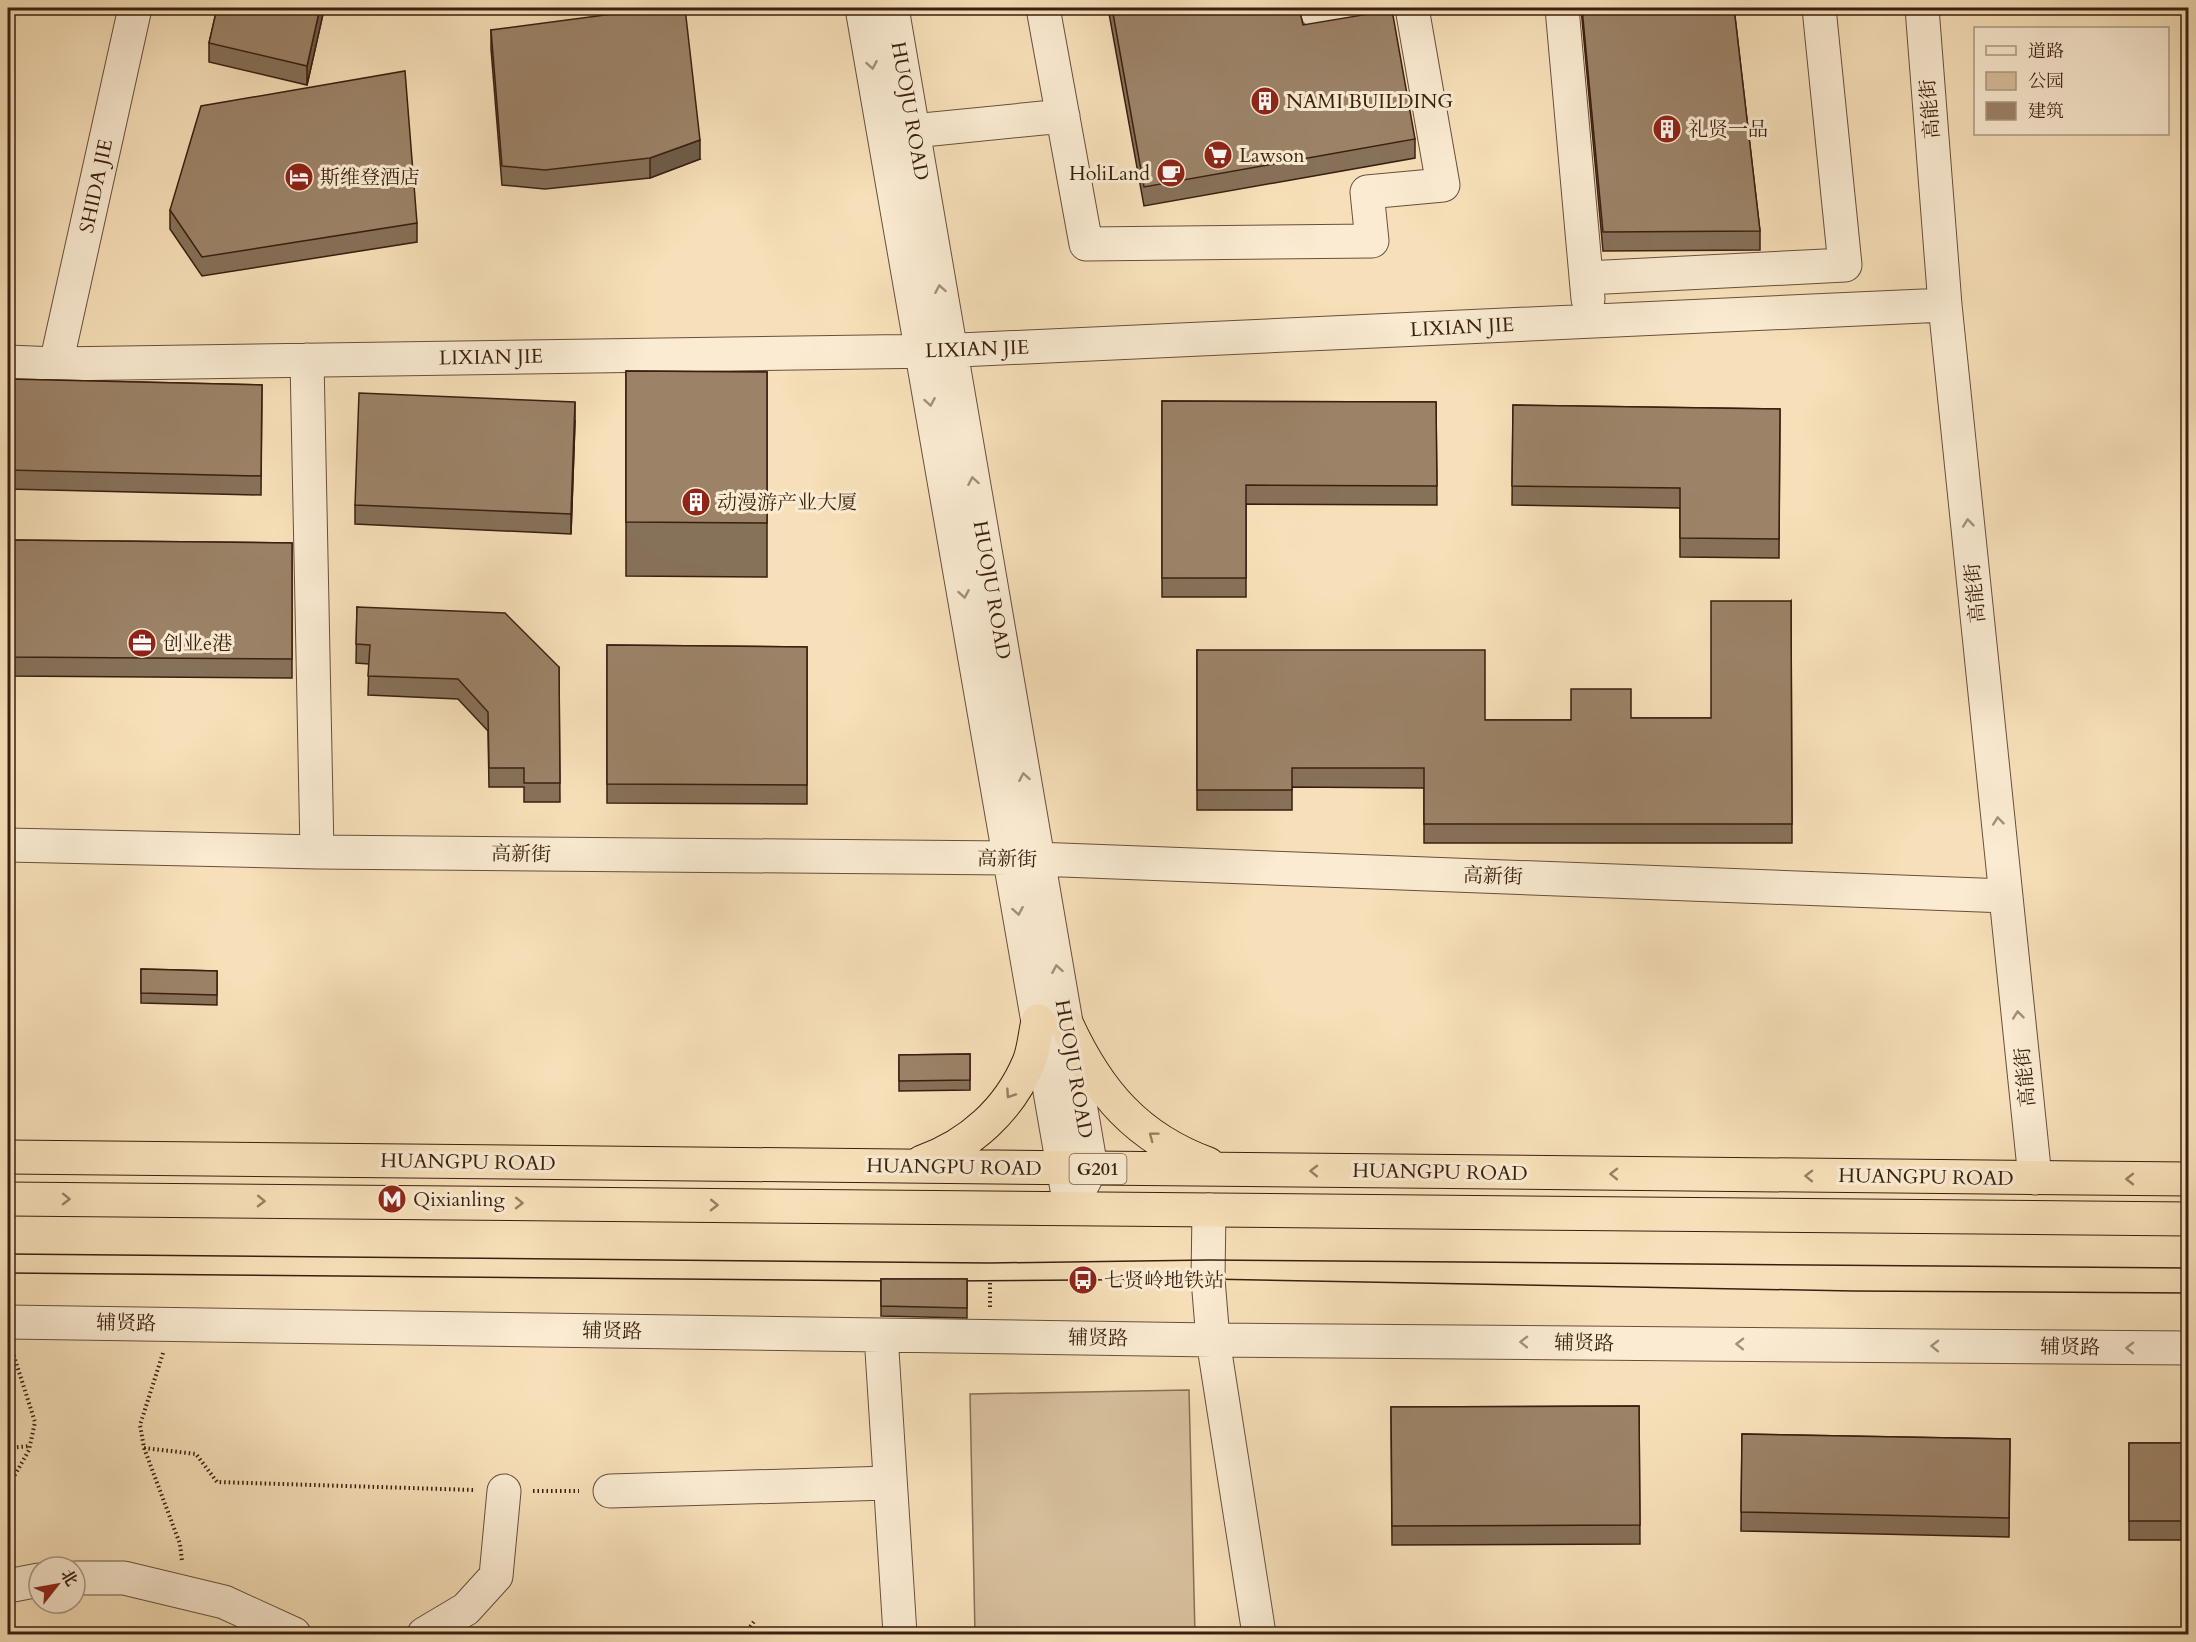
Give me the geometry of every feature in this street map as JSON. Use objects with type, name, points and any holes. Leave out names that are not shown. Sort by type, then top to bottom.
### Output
[{"type":"highway","points":[[909,1166],[938,1156],[966,1141],[990,1121],[1011,1094],[1052,1023],[1106,1093],[1131,1120],[1160,1142],[1192,1158],[1224,1170]]},
{"type":"highway","name":"HUANGPU ROAD","points":[[8,1157],[2188,1179]]},
{"type":"highway","name":"HUANGPU ROAD","points":[[8,1199],[2188,1219]]},
{"type":"street","name":"SHIDA JIE","points":[[56,364],[135,8]]},
{"type":"street","name":"HUOJU ROAD","points":[[862,8],[936,351],[1077,1168]]},
{"type":"street","name":"HUOJU ROAD","points":[[892,8],[913,131],[936,351]]},
{"type":"street","points":[[1043,8],[1086,244],[1372,241],[1367,192],[1443,185],[1412,8]]},
{"type":"street","points":[[1316,8],[1317,12],[1344,8]]},
{"type":"street","points":[[1562,8],[1590,321]]},
{"type":"street","points":[[1586,278],[1845,265],[1820,8]]},
{"type":"street","name":"高能街","points":[[1922,8],[1946,305],[2035,1178]]},
{"type":"street","points":[[913,131],[1063,116]]},
{"type":"street","name":"LIXIAN JIE","points":[[8,362],[56,364],[936,351],[1946,305]]},
{"type":"street","points":[[307,360],[317,852]]},
{"type":"street","name":"高新街","points":[[8,845],[317,852],[1024,859],[2006,896]]},
{"type":"street","points":[[1070,1208],[1077,1168]]},
{"type":"street","points":[[1209,1210],[1208,1279],[1214,1340],[1259,1635]]},
{"type":"street","name":"辅贤路","points":[[9,1334],[172,1324],[1214,1340],[2188,1348]]},
{"type":"street","points":[[881,1335],[900,1635]]},
{"type":"street","points":[[610,1491],[890,1483]]},
{"type":"street","points":[[424,1635],[466,1610],[496,1576],[504,1491]]},
{"type":"street","points":[[87,1578],[124,1578],[224,1602],[294,1635]]},
{"type":"street","points":[[8,1586],[27,1582]]},
{"type":"path","points":[[172,1324],[140,1425],[144,1448],[180,1544],[184,1593]]},
{"type":"path","points":[[8,1487],[30,1446],[35,1422],[9,1334]]},
{"type":"path","points":[[8,1448],[30,1446]]},
{"type":"path","points":[[144,1448],[196,1454],[217,1482],[504,1491],[610,1491]]},
{"type":"path","points":[[745,1635],[755,1620]]},
{"type":"green space","points":[[1189,1390],[1195,1634],[975,1634],[970,1394]]},
{"type":"building","points":[[217,8],[320,8],[307,66],[209,43]]},
{"type":"building","points":[[658,8],[685,8],[700,140],[650,158],[545,170],[502,166],[491,30]]},
{"type":"building","name":"NAMI BUILDING","points":[[1112,8],[1299,8],[1303,25],[1392,10],[1415,139],[1144,187]]},
{"type":"building","name":"礼贤一品","points":[[1582,8],[1734,8],[1760,231],[1603,232]]},
{"type":"building","name":"斯维登酒店","points":[[405,71],[417,223],[202,257],[170,210],[201,106]]},
{"type":"building","name":"动漫游产业大厦","points":[[626,371],[767,372],[767,523],[626,522]]},
{"type":"building","points":[[8,379],[262,385],[261,476],[8,470]]},
{"type":"building","points":[[359,393],[575,402],[571,514],[355,505]]},
{"type":"building","points":[[1162,401],[1436,402],[1437,486],[1246,485],[1246,578],[1162,578]]},
{"type":"building","points":[[1513,405],[1780,409],[1779,539],[1680,538],[1680,488],[1512,486]]},
{"type":"building","points":[[8,540],[292,543],[292,659],[8,657]]},
{"type":"building","points":[[1711,601],[1791,601],[1792,824],[1424,824],[1424,768],[1292,768],[1292,790],[1197,790],[1197,650],[1485,650],[1485,720],[1571,720],[1571,689],[1631,689],[1631,718],[1711,718]]},
{"type":"building","points":[[357,607],[505,613],[559,667],[560,783],[524,783],[524,768],[489,768],[488,712],[458,679],[368,676],[370,645],[356,644]]},
{"type":"building","points":[[607,645],[807,647],[807,785],[607,784]]},
{"type":"building","points":[[141,969],[217,971],[217,995],[141,993]]},
{"type":"building","points":[[970,1054],[970,1080],[899,1081],[899,1055]]},
{"type":"building","points":[[881,1279],[967,1279],[967,1308],[881,1306]]},
{"type":"building","points":[[1639,1406],[1640,1525],[1392,1526],[1391,1407]]},
{"type":"building","points":[[1742,1434],[2010,1439],[2009,1518],[1741,1512]]},
{"type":"building","points":[[2129,1443],[2188,1443],[2188,1521],[2129,1521]]},
{"type":"tram line","points":[[8,1254],[990,1263],[1208,1260],[2188,1268]]},
{"type":"tram line","points":[[8,1273],[898,1281]]},
{"type":"tram line","points":[[949,1281],[1208,1279],[1853,1291],[2188,1293]]},
{"type":"place","name":"NAMI BUILDING","points":[[1265,101]]},
{"type":"place","name":"礼贤一品","points":[[1667,129]]},
{"type":"place","name":"Lawson","points":[[1218,155]]},
{"type":"place","name":"HoliLand","points":[[1171,173]]},
{"type":"place","name":"斯维登酒店","points":[[299,177]]},
{"type":"place","name":"动漫游产业大厦","points":[[696,502]]},
{"type":"place","name":"创业e港","points":[[142,643]]},
{"type":"place","name":"Qixianling","points":[[392,1199]]},
{"type":"place","name":"七贤岭地铁站","points":[[1083,1280]]}]
